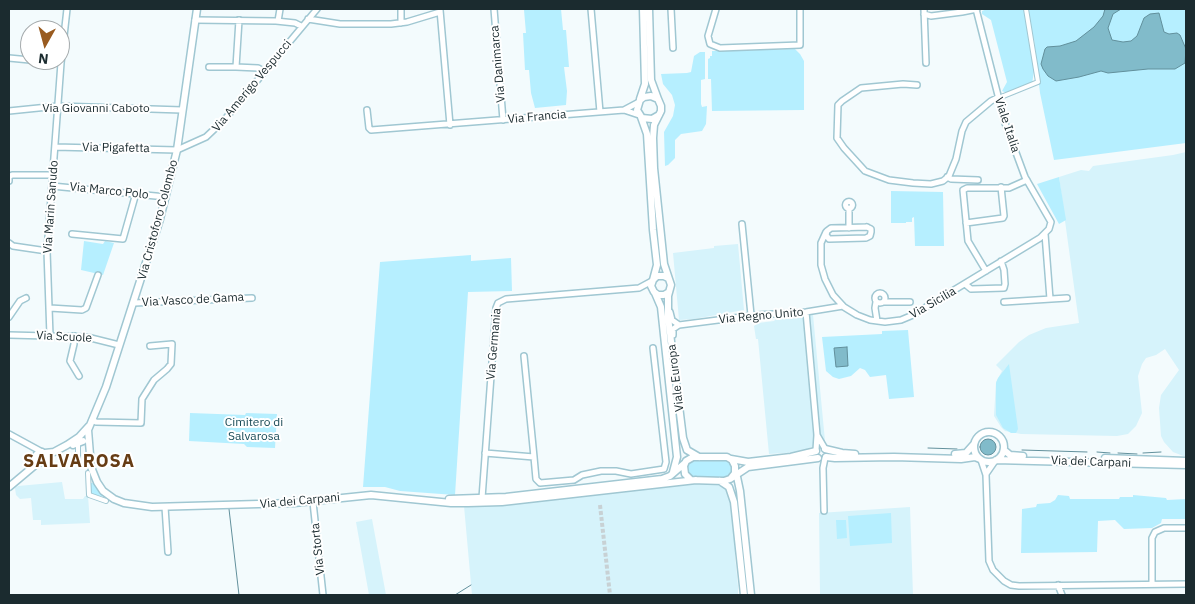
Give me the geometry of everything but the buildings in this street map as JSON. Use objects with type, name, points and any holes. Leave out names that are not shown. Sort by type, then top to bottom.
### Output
[{"type":"street","name":"Via Cristoforo Colombo","points":[[41,457],[83,438],[99,406],[134,303],[166,197],[177,150],[197,9]]},
{"type":"street","points":[[278,21],[280,9]]},
{"type":"street","name":"Via Amerigo Vespucci","points":[[177,150],[202,140],[213,133],[317,9]]},
{"type":"street","points":[[401,9],[401,23]]},
{"type":"street","name":"Via Danimarca","points":[[494,9],[503,120]]},
{"type":"street","points":[[591,9],[600,112]]},
{"type":"street","name":"Viale Europa","points":[[642,9],[645,87],[637,109],[647,134],[657,263],[657,271],[652,288],[661,307],[677,457],[676,465],[671,475]]},
{"type":"street","name":"Viale Europa","points":[[649,9],[653,89],[661,108],[653,133],[654,168],[664,264],[671,284],[668,302],[684,444],[690,452],[699,457]]},
{"type":"street","points":[[671,9],[673,48]]},
{"type":"street","points":[[716,9],[709,31],[709,40],[715,47],[720,48],[800,45],[800,9]]},
{"type":"street","points":[[926,63],[924,11],[939,15],[976,9]]},
{"type":"street","name":"Viale Italia","points":[[976,9],[1012,146],[1027,180],[1051,222],[1050,228],[1045,234]]},
{"type":"street","points":[[917,85],[861,88],[838,105],[837,138],[865,171],[870,174],[889,180],[913,183],[931,184],[942,181],[947,177],[956,159],[962,131],[966,122],[991,101],[1038,82],[1026,9]]},
{"type":"street","points":[[308,19],[340,24],[386,24],[401,23],[441,12],[450,124]]},
{"type":"street","points":[[195,20],[278,21],[295,23],[302,26]]},
{"type":"street","points":[[236,67],[239,20]]},
{"type":"street","points":[[209,67],[258,68],[265,72]]},
{"type":"street","name":"Via Marin Sanudo","points":[[50,336],[47,250],[61,70]]},
{"type":"street","points":[[639,101],[649,96],[659,100]]},
{"type":"street","name":"Via Francia","points":[[624,110],[639,101]]},
{"type":"street","name":"Via Giovanni Caboto","points":[[9,111],[58,106],[182,110]]},
{"type":"street","name":"Via Francia","points":[[367,110],[369,128],[371,130],[624,110],[640,116]]},
{"type":"street","points":[[640,116],[650,120],[659,115]]},
{"type":"street","name":"Via Pigafetta","points":[[55,147],[177,150]]},
{"type":"street","points":[[9,178],[53,175]]},
{"type":"street","points":[[947,177],[952,179],[978,180]]},
{"type":"street","points":[[986,271],[968,241],[963,190],[967,188],[1009,188],[1027,180]]},
{"type":"street","name":"Via Marco Polo","points":[[52,186],[166,197]]},
{"type":"street","points":[[966,223],[1003,218],[1001,188]]},
{"type":"street","points":[[72,234],[123,240],[128,228],[136,193]]},
{"type":"street","points":[[849,208],[849,228]]},
{"type":"street","points":[[742,224],[751,315]]},
{"type":"street","points":[[821,249],[826,241],[832,239],[866,238],[871,234],[871,230],[868,227],[831,228],[826,232],[827,238],[832,239]]},
{"type":"street","name":"Via Sicilia","points":[[826,232],[822,240],[821,262],[824,279],[833,295],[854,314],[878,322],[894,321],[909,317],[1045,234]]},
{"type":"street","points":[[1045,234],[1050,299]]},
{"type":"street","points":[[9,243],[13,246],[47,250]]},
{"type":"street","points":[[965,284],[971,289],[1004,288],[1006,284],[1001,261]]},
{"type":"street","points":[[50,308],[86,309],[98,275]]},
{"type":"street","points":[[653,280],[660,276],[668,278]]},
{"type":"street","name":"Via Germania","points":[[639,288],[653,280]]},
{"type":"street","name":"Via Germania","points":[[484,500],[485,453],[496,308],[499,302],[506,299],[639,288],[655,293]]},
{"type":"street","points":[[655,293],[662,296],[669,292]]},
{"type":"street","points":[[878,322],[875,298],[880,294],[884,296],[884,302]]},
{"type":"street","points":[[9,317],[20,301],[26,298]]},
{"type":"street","name":"Via Vasco de Gama","points":[[134,303],[252,298]]},
{"type":"street","points":[[1004,302],[1067,298]]},
{"type":"street","points":[[668,302],[671,319],[679,325],[674,327],[672,332],[676,372]]},
{"type":"street","points":[[876,302],[881,304],[884,302],[910,302]]},
{"type":"street","name":"Via Regno Unito","points":[[679,325],[751,315],[806,312],[843,306]]},
{"type":"street","points":[[867,319],[875,308]]},
{"type":"street","points":[[806,312],[820,455],[823,468],[824,511]]},
{"type":"street","name":"Via Scuole","points":[[9,335],[87,337],[119,345]]},
{"type":"street","points":[[74,336],[70,361],[79,376]]},
{"type":"street","points":[[91,422],[141,423],[142,399],[154,380],[170,364],[172,344],[150,346]]},
{"type":"street","points":[[524,356],[536,478],[540,483],[574,480],[582,475],[602,471],[631,474],[664,469],[666,464],[653,348]]},
{"type":"street","points":[[696,480],[687,478],[683,466],[691,457],[724,456],[748,462],[820,455],[835,458],[961,454],[968,452],[980,435],[986,432],[993,433],[1001,438],[1004,450],[988,470],[986,477]]},
{"type":"street","points":[[9,434],[28,445],[41,457],[9,487]]},
{"type":"street","points":[[734,474],[745,468],[827,453],[818,435]]},
{"type":"street","points":[[78,462],[83,438]]},
{"type":"street","name":"Via dei Carpani","points":[[83,438],[89,449],[90,465],[94,477],[108,495],[116,500],[130,504],[165,507],[313,502],[371,495],[458,503],[660,479],[671,475],[683,466]]},
{"type":"street","points":[[974,444],[974,452],[981,460],[986,477],[989,559],[993,570],[1002,580],[1011,585],[1186,584]]},
{"type":"street","points":[[824,448],[847,454],[908,455],[961,459],[975,457],[987,462],[996,461]]},
{"type":"street","name":"Via dei Carpani","points":[[1004,450],[1014,456],[1186,461]]},
{"type":"street","points":[[485,453],[534,457]]},
{"type":"street","name":"Viale Europa","points":[[677,457],[683,466]]},
{"type":"street","points":[[730,458],[734,462],[734,474],[740,491]]},
{"type":"street","name":"Via dei Carpani","points":[[996,461],[1186,465]]},
{"type":"street","points":[[745,468],[740,476],[740,491],[751,595]]},
{"type":"street","points":[[88,473],[89,495],[106,501]]},
{"type":"street","name":"Via dei Carpani","points":[[435,500],[502,502],[696,480],[725,481],[734,474]]},
{"type":"street","points":[[717,480],[728,486],[734,502],[744,595]]},
{"type":"street","name":"Via dei Carpani","points":[[502,502],[502,499],[527,496],[533,493]]},
{"type":"street","name":"Via Storta","points":[[313,502],[323,595]]},
{"type":"street","points":[[165,507],[168,552]]},
{"type":"street","points":[[1152,584],[1152,538],[1155,532],[1164,528],[1186,528]]},
{"type":"street","points":[[1058,586],[1063,595]]},
{"type":"street","points":[[1063,595],[1067,586]]},
{"type":"shaded area","points":[[1105,9],[1121,9],[1113,14],[1108,28],[1112,40],[1123,42],[1131,41],[1137,36],[1144,18],[1150,14],[1159,13],[1164,32],[1180,35],[1186,49],[1185,63],[1175,69],[1148,69],[1108,73],[1101,71],[1056,81],[1048,76],[1041,64],[1045,49],[1076,41],[1094,27],[1103,16]]},
{"type":"shaded area","points":[[1186,152],[1186,457],[1173,452],[1161,436],[1159,408],[1161,395],[1179,370],[1165,349],[1156,355],[1146,358],[1142,364],[1138,376],[1142,413],[1136,426],[1128,434],[1117,436],[1021,434],[1005,431],[994,416],[996,382],[1002,371],[996,365],[1019,342],[1029,335],[1046,328],[1079,323],[1059,177],[1081,170],[1089,171],[1093,166]]},
{"type":"shaded area","points":[[738,244],[744,310],[679,320],[673,253]]},
{"type":"shaded area","points":[[813,315],[825,441],[800,452],[769,454],[758,339],[756,339],[754,326],[758,323],[774,321],[776,319]]},
{"type":"shaded area","points":[[847,347],[848,366],[836,367],[834,348]]},
{"type":"shaded area","points":[[985,439],[991,439],[996,444],[994,453],[985,455],[980,450],[980,444]]},
{"type":"shaded area","points":[[62,482],[65,499],[83,499],[85,496],[88,496],[90,523],[41,525],[41,520],[33,520],[31,498],[20,499],[16,495],[15,488],[18,486]]},
{"type":"shaded area","points":[[706,482],[722,484],[728,491],[733,509],[737,544],[735,556],[738,595],[472,595],[464,506]]},
{"type":"shaded area","points":[[910,507],[913,595],[820,595],[819,513]]},
{"type":"shaded area","points":[[372,519],[386,595],[369,595],[356,522]]},
{"type":"green space","points":[[520,9],[561,9],[563,30],[566,30],[569,67],[564,67],[567,91],[566,105],[535,108],[531,93],[529,70],[525,70],[523,33],[526,33],[524,10]]},
{"type":"green space","points":[[987,9],[1025,9],[1034,71],[1032,84],[1007,93],[1002,91],[1007,82],[991,20],[982,14],[982,11]]},
{"type":"green space","points":[[1028,9],[1186,9],[1186,143],[1054,160],[1040,93],[1034,39],[1031,33]]},
{"type":"green space","points":[[795,49],[804,61],[804,110],[712,111],[711,79],[708,79],[708,59],[712,56],[712,51]]},
{"type":"green space","points":[[700,52],[705,52],[705,79],[701,80],[701,104],[702,107],[707,106],[706,124],[702,131],[681,134],[675,140],[675,158],[665,166],[664,132],[673,116],[675,105],[672,95],[663,84],[661,74],[691,72],[694,56]]},
{"type":"green space","points":[[1059,177],[1066,220],[1059,224],[1037,184]]},
{"type":"green space","points":[[891,191],[943,192],[944,246],[915,246],[914,217],[912,222],[891,223]]},
{"type":"green space","points":[[84,241],[103,244],[105,241],[114,243],[103,275],[81,270]]},
{"type":"green space","points":[[471,255],[471,261],[511,258],[512,291],[468,292],[455,495],[400,491],[385,487],[363,487],[380,262]]},
{"type":"green space","points":[[908,330],[914,397],[889,399],[886,375],[870,377],[865,370],[860,368],[851,376],[839,379],[826,371],[822,337],[882,334],[882,331]]},
{"type":"green space","points":[[1009,364],[1018,429],[1016,433],[1011,433],[1003,428],[996,415],[996,383]]},
{"type":"green space","name":"Cimitero di Salvarosa","points":[[190,413],[277,414],[275,448],[189,441]]},
{"type":"green space","points":[[693,460],[727,460],[731,465],[731,472],[724,478],[693,477],[687,472],[687,465]]},
{"type":"green space","points":[[90,483],[94,483],[105,497],[90,494]]},
{"type":"green space","points":[[1058,495],[1069,496],[1070,499],[1119,499],[1120,497],[1133,497],[1133,495],[1166,498],[1167,500],[1186,499],[1186,519],[1162,519],[1161,523],[1152,528],[1124,529],[1115,520],[1098,521],[1097,552],[1021,553],[1022,509],[1036,507],[1037,504],[1050,503]]},
{"type":"green space","points":[[891,513],[892,543],[850,546],[848,516]]},
{"type":"green space","points":[[836,520],[846,520],[847,538],[837,539]]},
{"type":"waterway","points":[[928,448],[957,449]]},
{"type":"waterway","points":[[1022,450],[1087,452]]},
{"type":"waterway","points":[[1097,452],[1110,453]]},
{"type":"waterway","points":[[1143,453],[1161,452]]},
{"type":"waterway","points":[[1118,453],[1137,454]]},
{"type":"waterway","points":[[229,509],[239,595]]},
{"type":"waterway","points":[[455,595],[471,585]]},
{"type":"tunnel","points":[[600,505],[610,595]]},
{"type":"district","name":"SALVAROSA","points":[[79,462]]}]
